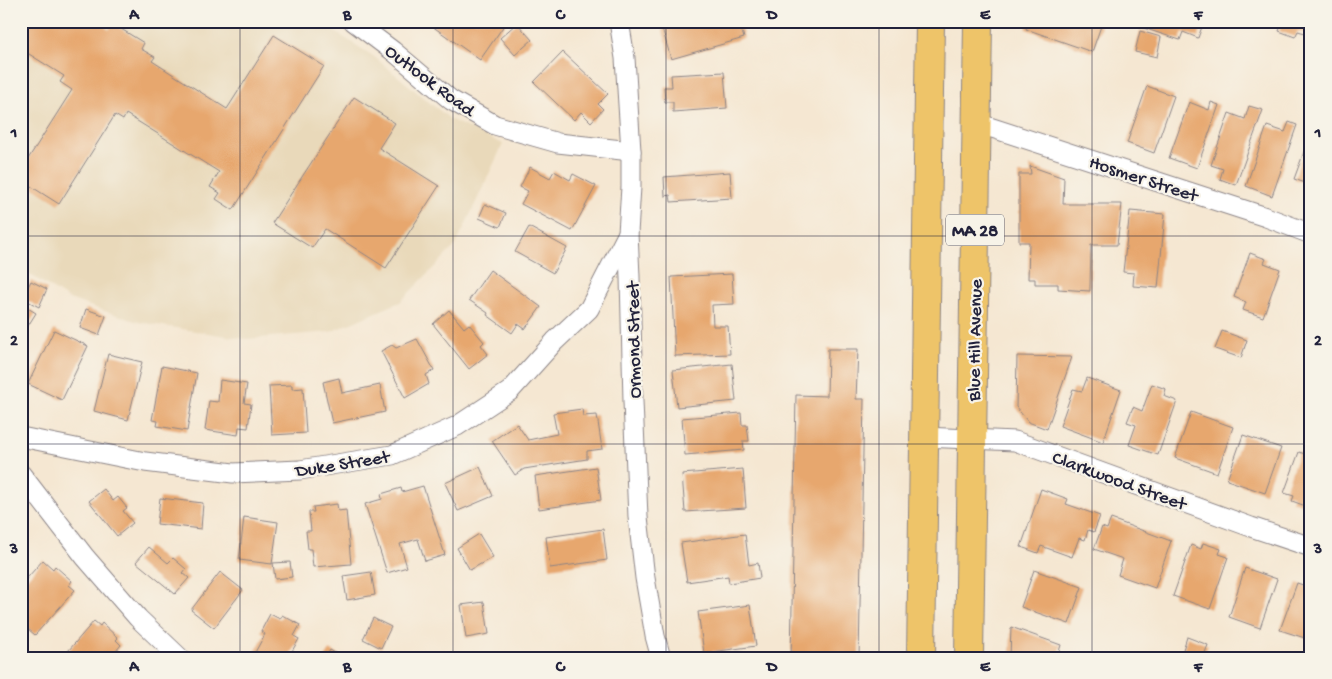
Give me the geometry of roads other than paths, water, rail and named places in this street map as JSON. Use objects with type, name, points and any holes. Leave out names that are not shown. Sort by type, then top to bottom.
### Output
[{"type":"highway","name":"MA 28","points":[[921,658],[930,21]]},
{"type":"highway","name":"Blue Hill Avenue","points":[[968,658],[978,21]]},
{"type":"street","name":"Outlook Road","points":[[353,21],[393,51],[451,100],[495,125],[558,143],[631,151]]},
{"type":"street","name":"Ormond Street","points":[[619,21],[625,58],[631,151],[632,187],[628,234],[638,517],[646,578],[661,658]]},
{"type":"street","name":"Hosmer Street","points":[[977,123],[1256,214],[1311,234]]},
{"type":"street","name":"Duke Street","points":[[21,437],[145,462],[233,473],[300,470],[392,455],[457,426],[510,391],[555,341],[589,309],[628,234]]},
{"type":"street","name":"Clarkwood Street","points":[[924,436],[1015,441],[1311,547]]},
{"type":"street","points":[[21,474],[85,557],[138,618],[180,658]]}]
